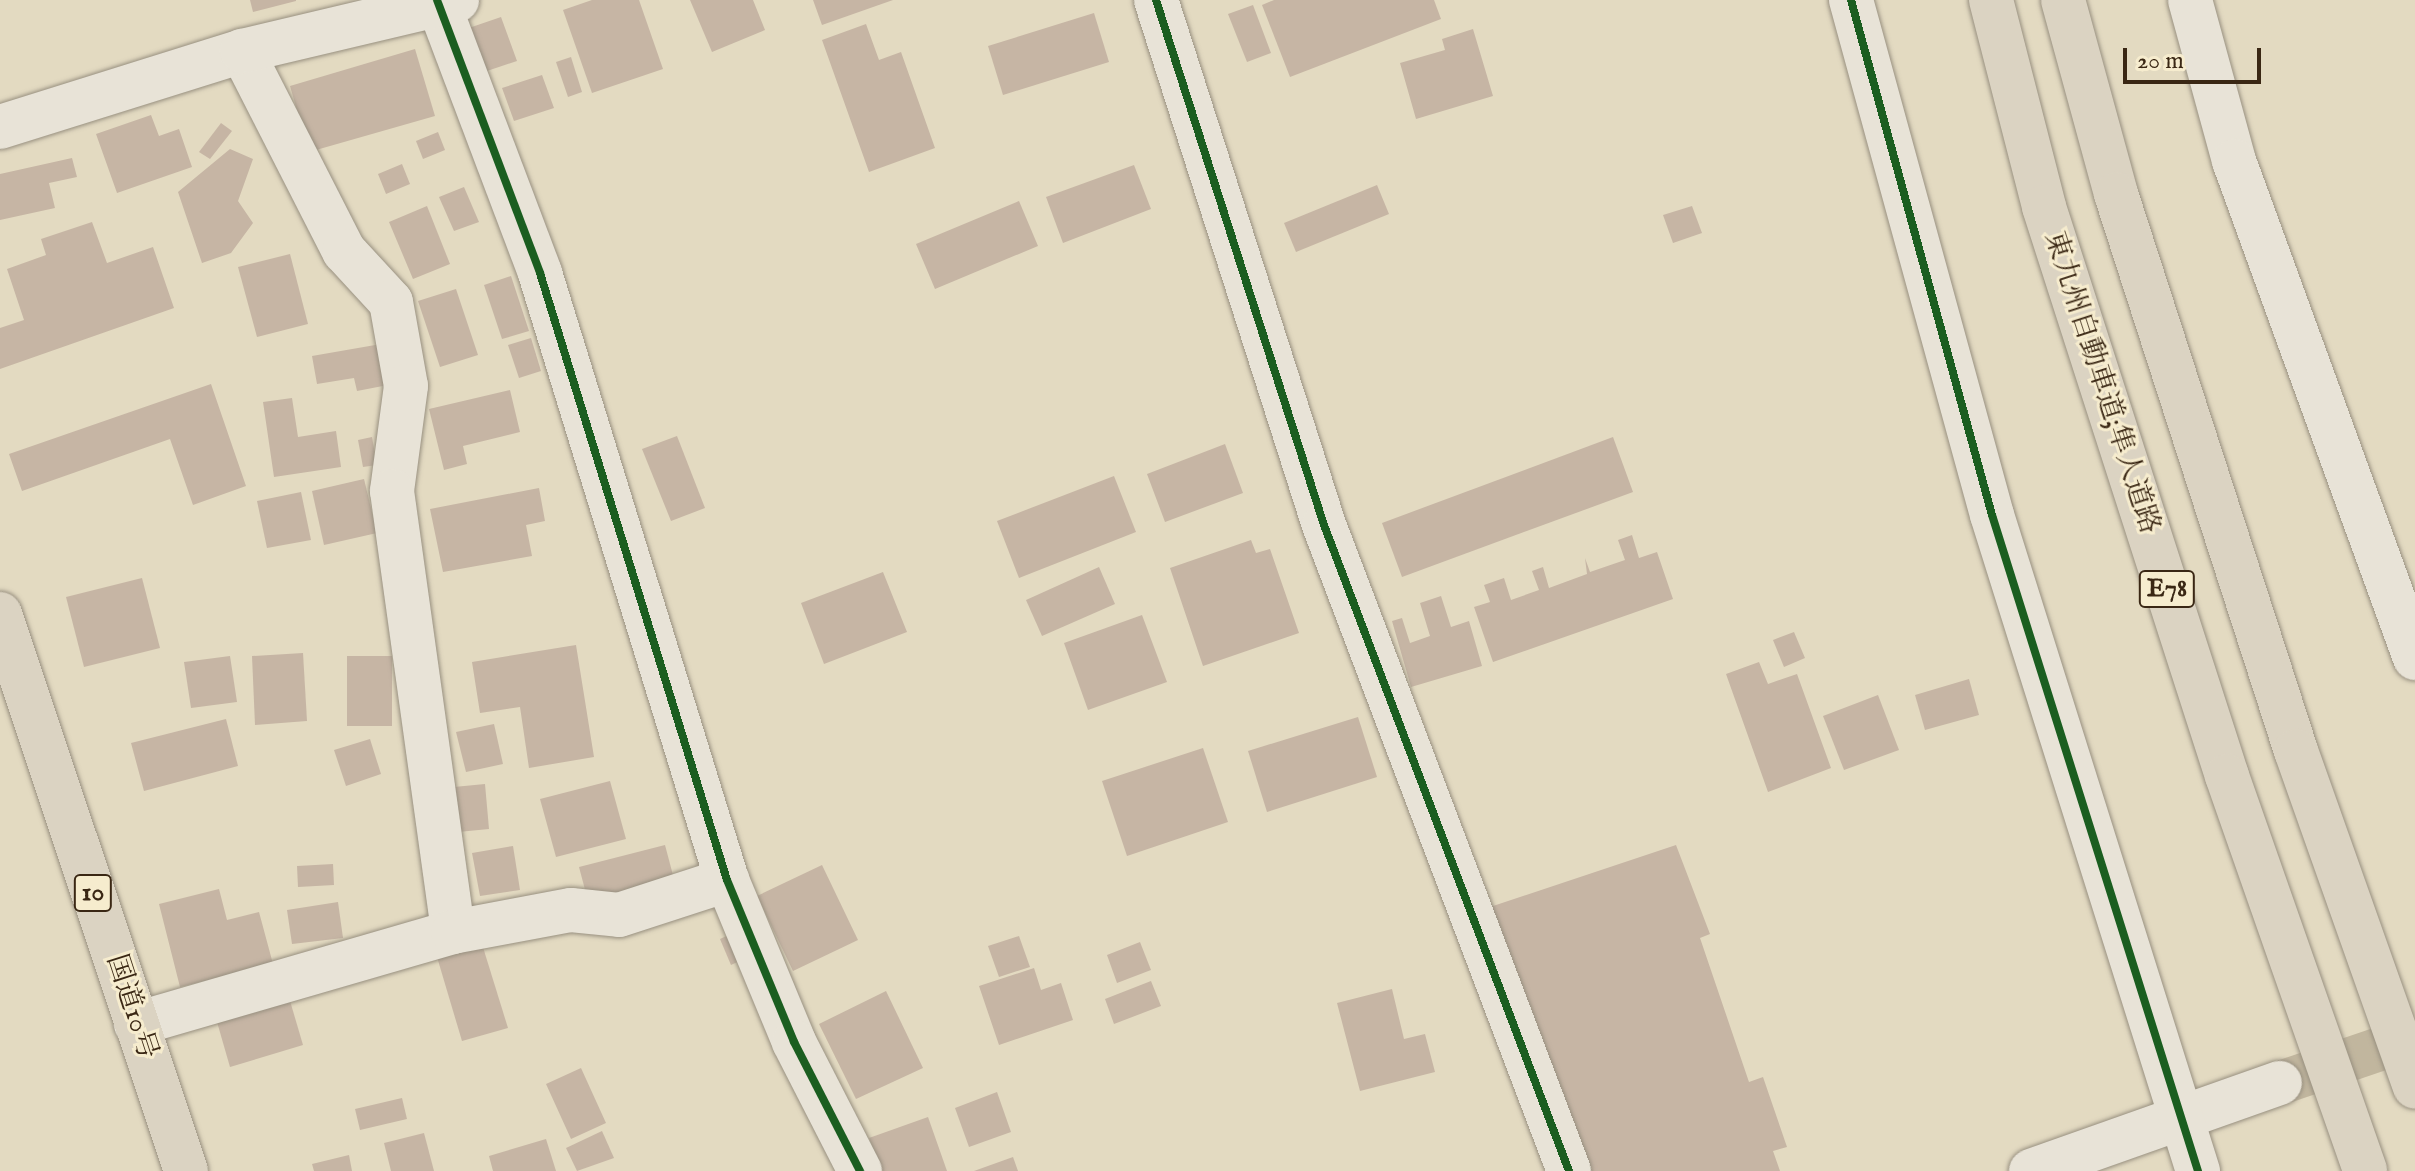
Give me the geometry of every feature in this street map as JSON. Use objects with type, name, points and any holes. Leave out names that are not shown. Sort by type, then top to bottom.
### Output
[{"type":"highway","name":"東九州自動車道;隼人道路","points":[[1991,0],[2044,207],[2227,776],[2365,1171]]},
{"type":"highway","name":"E78","points":[[2063,0],[2116,194],[2296,751],[2415,1087]]},
{"type":"highway","name":"国道10号","points":[[0,614],[186,1171]]},
{"type":"street","points":[[1156,0],[1324,525],[1569,1171]]},
{"type":"street","points":[[1851,0],[1992,515],[2198,1171]]},
{"type":"street","points":[[2190,0],[2234,161],[2415,658]]},
{"type":"street","points":[[0,127],[242,51],[444,2],[540,273],[727,880],[794,1042],[860,1171]]},
{"type":"street","points":[[242,51],[344,251],[391,302],[406,386],[392,491],[453,932]]},
{"type":"street","points":[[136,1024],[453,932],[571,910],[619,915],[727,880]]},
{"type":"street","points":[[2031,1171],[2280,1083]]},
{"type":"building","points":[[250,0],[296,0],[296,1],[253,12]]},
{"type":"building","points":[[592,0],[639,0],[663,69],[592,93],[563,10]]},
{"type":"building","points":[[690,0],[753,0],[765,30],[712,52]]},
{"type":"building","points":[[813,0],[893,0],[822,25]]},
{"type":"building","points":[[1274,0],[1434,0],[1441,19],[1290,77],[1262,5]]},
{"type":"building","points":[[1253,5],[1271,53],[1247,62],[1228,14]]},
{"type":"building","points":[[1094,13],[1109,62],[1003,95],[988,46]]},
{"type":"building","points":[[501,17],[517,61],[481,73],[466,29]]},
{"type":"building","points":[[866,24],[879,60],[901,52],[935,148],[869,172],[822,40]]},
{"type":"building","points":[[1473,29],[1493,96],[1416,119],[1400,63],[1445,50],[1442,39]]},
{"type":"building","points":[[415,49],[435,116],[309,152],[290,86]]},
{"type":"building","points":[[571,57],[582,92],[568,97],[556,62]]},
{"type":"building","points":[[542,75],[554,108],[514,121],[502,88]]},
{"type":"building","points":[[151,115],[159,136],[179,129],[192,167],[117,193],[96,134]]},
{"type":"building","points":[[221,123],[232,131],[210,159],[199,152]]},
{"type":"building","points":[[438,132],[445,150],[423,159],[416,141]]},
{"type":"building","points":[[230,149],[253,159],[238,201],[253,223],[231,253],[202,263],[178,192]]},
{"type":"building","points":[[72,158],[77,177],[49,183],[55,208],[0,220],[0,174]]},
{"type":"building","points":[[402,164],[410,184],[386,194],[378,174]]},
{"type":"building","points":[[1134,165],[1151,209],[1063,243],[1046,197]]},
{"type":"building","points":[[1377,185],[1389,214],[1296,252],[1284,223]]},
{"type":"building","points":[[464,187],[479,222],[454,231],[439,197]]},
{"type":"building","points":[[1019,201],[1038,246],[935,289],[916,244]]},
{"type":"building","points":[[427,206],[450,264],[413,279],[389,222]]},
{"type":"building","points":[[1692,206],[1702,233],[1673,243],[1663,215]]},
{"type":"building","points":[[92,222],[107,263],[153,247],[174,308],[0,369],[0,328],[24,320],[7,269],[46,255],[41,239]]},
{"type":"building","points":[[290,254],[308,324],[257,337],[238,267]]},
{"type":"building","points":[[511,276],[529,331],[502,339],[484,285]]},
{"type":"building","points":[[456,289],[478,355],[440,367],[418,301]]},
{"type":"building","points":[[531,338],[541,371],[519,378],[508,345]]},
{"type":"building","points":[[381,344],[388,385],[357,391],[354,378],[317,384],[312,356]]},
{"type":"building","points":[[211,384],[246,486],[193,505],[170,439],[22,491],[9,454]]},
{"type":"building","points":[[510,390],[520,432],[463,446],[467,464],[444,470],[429,409]]},
{"type":"building","points":[[292,398],[298,437],[336,431],[341,467],[274,477],[263,402]]},
{"type":"building","points":[[677,436],[705,508],[671,521],[642,449]]},
{"type":"building","points":[[372,437],[377,465],[363,467],[358,440]]},
{"type":"building","points":[[1613,437],[1633,492],[1402,577],[1382,523]]},
{"type":"building","points":[[1225,444],[1243,493],[1165,522],[1147,474]]},
{"type":"building","points":[[1114,476],[1136,532],[1019,578],[997,521]]},
{"type":"building","points":[[364,479],[377,533],[324,545],[312,491]]},
{"type":"building","points":[[539,488],[545,521],[526,525],[532,556],[443,572],[430,509]]},
{"type":"building","points":[[301,492],[311,540],[267,548],[257,501]]},
{"type":"building","points":[[1632,535],[1639,558],[1657,552],[1673,599],[1493,662],[1474,607],[1490,602],[1484,585],[1504,578],[1511,600],[1539,590],[1532,571],[1543,567],[1549,588],[1587,574],[1585,558],[1590,572],[1625,560],[1618,540]]},
{"type":"building","points":[[1251,540],[1256,553],[1270,549],[1299,633],[1203,666],[1170,568]]},
{"type":"building","points":[[1099,567],[1115,604],[1042,636],[1026,600]]},
{"type":"building","points":[[883,572],[907,632],[824,664],[801,603]]},
{"type":"building","points":[[142,578],[160,648],[84,667],[66,597]]},
{"type":"building","points":[[1441,596],[1451,627],[1469,621],[1482,666],[1411,687],[1392,621],[1402,618],[1410,643],[1430,636],[1420,603]]},
{"type":"building","points":[[1142,615],[1167,682],[1088,710],[1064,643]]},
{"type":"building","points":[[1794,632],[1805,658],[1784,667],[1773,640]]},
{"type":"building","points":[[576,645],[594,757],[529,768],[520,707],[480,713],[472,662]]},
{"type":"building","points":[[303,653],[307,721],[255,725],[252,656]]},
{"type":"building","points":[[230,656],[237,702],[191,708],[184,662]]},
{"type":"building","points":[[347,656],[392,656],[392,726],[347,726]]},
{"type":"building","points":[[1759,662],[1768,684],[1797,674],[1831,768],[1768,792],[1726,674]]},
{"type":"building","points":[[1969,679],[1979,715],[1925,730],[1915,695]]},
{"type":"building","points":[[1878,695],[1899,750],[1844,770],[1823,716]]},
{"type":"building","points":[[1358,717],[1377,777],[1267,812],[1248,751]]},
{"type":"building","points":[[226,719],[238,766],[144,791],[131,743]]},
{"type":"building","points":[[494,724],[503,764],[466,772],[456,732]]},
{"type":"building","points":[[370,739],[381,774],[346,786],[334,750]]},
{"type":"building","points":[[1203,748],[1228,822],[1127,856],[1102,781]]},
{"type":"building","points":[[610,781],[626,839],[556,857],[540,799]]},
{"type":"building","points":[[485,784],[489,829],[458,832],[454,787]]},
{"type":"building","points":[[665,845],[674,879],[588,901],[579,867]]},
{"type":"building","points":[[1676,845],[1710,934],[1700,938],[1749,1082],[1763,1077],[1787,1147],[1773,1151],[1780,1171],[1573,1171],[1484,909]]},
{"type":"building","points":[[513,846],[520,890],[480,896],[472,853]]},
{"type":"building","points":[[333,864],[334,885],[298,887],[297,866]]},
{"type":"building","points":[[822,865],[858,940],[793,971],[757,896]]},
{"type":"building","points":[[219,889],[227,920],[259,912],[273,964],[180,987],[159,904]]},
{"type":"building","points":[[338,902],[343,938],[292,944],[287,910]]},
{"type":"building","points":[[735,932],[746,958],[731,965],[720,939]]},
{"type":"building","points":[[1019,936],[1030,967],[999,977],[988,946]]},
{"type":"building","points":[[1140,942],[1151,970],[1117,983],[1107,955]]},
{"type":"building","points":[[482,944],[508,1028],[462,1041],[437,957]]},
{"type":"building","points":[[1034,968],[1041,990],[1061,983],[1073,1020],[999,1045],[979,986]]},
{"type":"building","points":[[1151,981],[1161,1006],[1114,1024],[1105,999]]},
{"type":"building","points":[[1392,989],[1404,1039],[1425,1034],[1435,1072],[1360,1091],[1337,1003]]},
{"type":"building","points":[[886,991],[923,1068],[856,1099],[819,1024]]},
{"type":"building","points":[[288,994],[303,1045],[230,1067],[215,1015]]},
{"type":"building","points":[[581,1068],[606,1123],[571,1139],[546,1084]]},
{"type":"building","points":[[997,1092],[1011,1132],[969,1147],[955,1108]]},
{"type":"building","points":[[402,1098],[407,1119],[360,1130],[355,1109]]},
{"type":"building","points":[[928,1117],[947,1171],[881,1171],[869,1138]]},
{"type":"building","points":[[602,1131],[614,1158],[577,1171],[566,1148]]},
{"type":"building","points":[[424,1133],[434,1171],[391,1171],[384,1143]]},
{"type":"building","points":[[546,1139],[556,1171],[493,1171],[489,1156]]},
{"type":"building","points":[[349,1155],[352,1171],[314,1171],[312,1164]]},
{"type":"building","points":[[1013,1157],[1018,1171],[974,1171]]},
{"type":"tunnel","points":[[2280,1083],[2415,1037]]},
{"type":"cycle path","points":[[437,0],[540,273],[727,880],[794,1042],[860,1171]]},
{"type":"cycle path","points":[[1156,0],[1324,525],[1569,1171]]},
{"type":"cycle path","points":[[1851,0],[1992,515],[2198,1171]]}]
